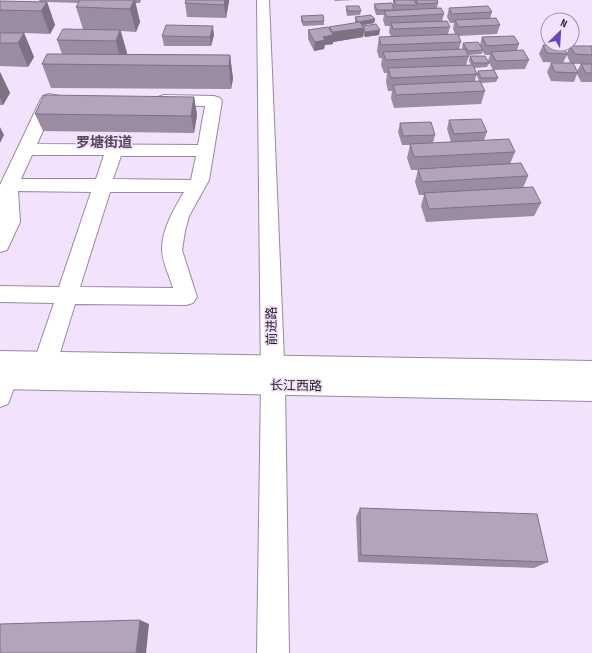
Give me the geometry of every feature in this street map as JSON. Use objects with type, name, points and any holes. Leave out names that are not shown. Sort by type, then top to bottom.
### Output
[{"type":"main road","name":"前进路","points":[[263,0],[272,375],[273,653]]},
{"type":"main road","points":[[0,245],[10,222],[9,185],[48,99],[72,99]]},
{"type":"main road","points":[[0,294],[186,297],[172,250],[175,231],[180,216],[200,180],[214,100],[151,100]]},
{"type":"main road","points":[[25,149],[205,151]]},
{"type":"main road","points":[[40,380],[114,150]]},
{"type":"main road","points":[[9,185],[196,186]]},
{"type":"main road","name":"长江西路","points":[[1,379],[592,371]]},
{"type":"main road","name":"长江西路","points":[[1,379],[40,380],[272,375],[592,390]]},
{"type":"building","points":[[80,0],[134,0],[130,9],[76,7]]},
{"type":"building","points":[[186,0],[225,0],[224,5],[185,3]]},
{"type":"building","points":[[394,0],[414,0],[417,5],[396,5]]},
{"type":"building","points":[[416,0],[437,0],[438,3],[418,4]]},
{"type":"building","points":[[0,1],[47,2],[41,11],[0,10]]},
{"type":"building","points":[[392,3],[394,10],[377,10],[374,4]]},
{"type":"building","points":[[346,6],[359,6],[361,11],[348,11]]},
{"type":"building","points":[[488,6],[492,12],[452,14],[449,8]]},
{"type":"building","points":[[441,8],[444,14],[387,17],[384,11]]},
{"type":"building","points":[[323,15],[324,21],[303,22],[301,16]]},
{"type":"building","points":[[371,15],[375,19],[358,22],[355,17]]},
{"type":"building","points":[[496,18],[500,25],[458,27],[455,20]]},
{"type":"building","points":[[447,21],[450,27],[393,29],[391,23]]},
{"type":"building","points":[[360,22],[364,28],[333,32],[329,27]]},
{"type":"building","points":[[376,24],[380,30],[365,32],[363,26]]},
{"type":"building","points":[[166,25],[213,26],[210,37],[162,36]]},
{"type":"building","points":[[328,27],[333,35],[323,37],[325,40],[315,42],[308,30]]},
{"type":"building","points":[[63,29],[120,30],[116,41],[57,40]]},
{"type":"building","points":[[0,33],[24,33],[18,43],[0,43]]},
{"type":"building","points":[[458,34],[461,42],[381,45],[379,37]]},
{"type":"building","points":[[514,36],[519,44],[487,46],[482,37]]},
{"type":"building","points":[[478,42],[483,50],[468,51],[463,43]]},
{"type":"building","points":[[580,46],[592,46],[592,55],[575,54],[574,52],[580,52]]},
{"type":"building","points":[[465,49],[469,56],[386,60],[383,52]]},
{"type":"building","points":[[523,50],[529,60],[496,61],[491,52]]},
{"type":"building","points":[[566,52],[567,54],[547,53]]},
{"type":"building","points":[[47,54],[230,55],[229,66],[42,64]]},
{"type":"building","points":[[470,56],[485,56],[489,63],[473,63]]},
{"type":"building","points":[[551,63],[573,63],[578,73],[555,72]]},
{"type":"building","points":[[581,64],[592,64],[592,73],[586,73]]},
{"type":"building","points":[[473,65],[477,74],[391,78],[388,68]]},
{"type":"building","points":[[494,70],[498,78],[481,78],[478,71]]},
{"type":"building","points":[[480,81],[485,91],[396,95],[393,85]]},
{"type":"building","points":[[44,95],[194,97],[191,116],[35,114]]},
{"type":"building","points":[[481,119],[487,132],[454,134],[449,120]]},
{"type":"building","points":[[431,122],[435,135],[403,136],[400,123]]},
{"type":"building","points":[[509,139],[515,152],[414,157],[410,144]]},
{"type":"building","points":[[521,163],[528,176],[422,182],[418,169]]},
{"type":"building","points":[[533,187],[541,203],[429,209],[424,193]]},
{"type":"building","points":[[360,508],[537,514],[548,562],[361,555]]},
{"type":"building","points":[[140,620],[136,653],[0,653],[0,624]]},
{"type":"district","name":"罗塘街道","points":[[104,142]]}]
